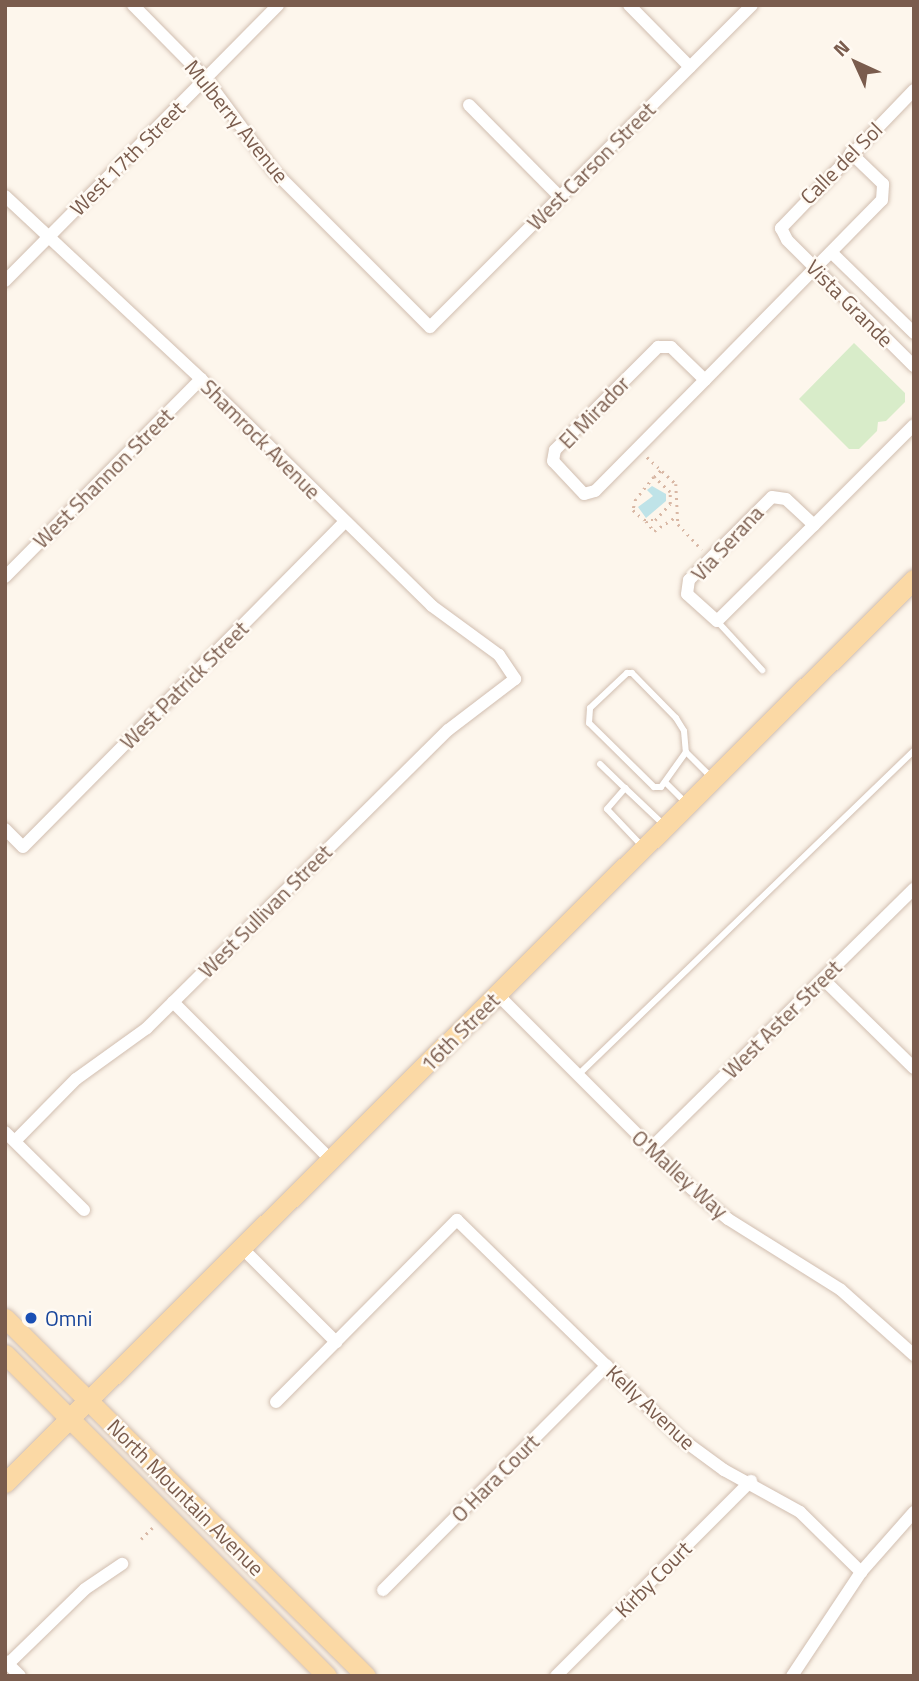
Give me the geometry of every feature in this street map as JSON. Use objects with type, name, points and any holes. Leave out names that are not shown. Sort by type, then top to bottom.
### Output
[{"type":"main road","name":"16th Street","points":[[5,1483],[914,579]]},
{"type":"main road","name":"North Mountain Avenue","points":[[5,1318],[366,1676]]},
{"type":"main road","name":"North Mountain Avenue","points":[[5,1354],[327,1676]]},
{"type":"street","name":"Mulberry Avenue","points":[[133,5],[206,79],[272,170],[430,327]]},
{"type":"street","name":"West 17th Street","points":[[5,281],[278,5]]},
{"type":"street","points":[[629,5],[691,67]]},
{"type":"street","name":"West Carson Street","points":[[430,327],[752,5]]},
{"type":"street","name":"Calle del Sol","points":[[787,240],[782,234],[784,221],[914,90]]},
{"type":"street","points":[[469,105],[560,197]]},
{"type":"street","name":"El Mirador","points":[[705,380],[671,347],[658,347],[555,450],[553,461],[584,494],[595,491],[817,269],[886,194],[880,180],[851,153]]},
{"type":"street","name":"Shamrock Avenue","points":[[5,197],[201,379],[432,606],[511,666],[514,679]]},
{"type":"street","name":"Vista Grande","points":[[787,240],[911,359]]},
{"type":"street","name":"Vista Grande","points":[[832,253],[914,332]]},
{"type":"street","name":"West Shannon Street","points":[[5,577],[201,379]]},
{"type":"street","points":[[717,621],[914,425]]},
{"type":"street","name":"Via Serana","points":[[717,621],[687,594],[689,580],[772,496],[786,499],[814,526]]},
{"type":"street","name":"West Patrick Street","points":[[5,829],[23,847],[345,522]]},
{"type":"street","name":"West Sullivan Street","points":[[10,1136],[76,1079],[125,1046],[173,1002],[448,730],[514,679]]},
{"type":"street","name":"West Aster Street","points":[[650,1149],[914,889]]},
{"type":"street","points":[[823,979],[914,1068]]},
{"type":"street","name":"O'Malley Way","points":[[498,995],[650,1149],[728,1219],[817,1273],[870,1312],[914,1355]]},
{"type":"street","points":[[173,1002],[331,1160]]},
{"type":"street","points":[[10,1136],[84,1210]]},
{"type":"street","name":"Kelly Avenue","points":[[336,1342],[457,1220],[701,1454],[751,1481],[800,1513],[861,1572]]},
{"type":"street","points":[[243,1249],[336,1342],[276,1402]]},
{"type":"street","name":"O Hara Court","points":[[383,1590],[607,1366]]},
{"type":"street","name":"Kirby Court","points":[[556,1676],[751,1481]]},
{"type":"street","points":[[792,1676],[861,1572],[914,1512]]},
{"type":"street","points":[[20,1676],[6,1663],[85,1588],[122,1563]]},
{"type":"lane","points":[[717,621],[762,670]]},
{"type":"lane","points":[[627,673],[632,673],[676,718],[684,731],[686,752],[665,782],[654,788],[589,723],[590,708],[627,673]]},
{"type":"lane","points":[[578,1075],[914,751]]},
{"type":"lane","points":[[686,752],[714,779]]},
{"type":"lane","points":[[600,764],[666,827]]},
{"type":"lane","points":[[665,782],[688,805]]},
{"type":"lane","points":[[625,788],[607,809],[644,849]]},
{"type":"path","points":[[639,461],[645,455],[676,484],[677,516],[682,530],[704,552],[709,547]]},
{"type":"path","points":[[661,470],[636,499],[633,510],[646,520],[654,531],[677,516]]},
{"type":"path","points":[[646,520],[655,520],[670,505],[670,492],[654,477]]},
{"type":"path","points":[[141,1539],[152,1528]]},
{"type":"green space","points":[[854,343],[905,393],[905,402],[886,421],[878,422],[877,431],[859,449],[849,449],[799,399]]},
{"type":"water","points":[[652,486],[666,494],[666,501],[646,518],[638,507],[653,496],[647,490]]},
{"type":"place","name":"Omni","points":[[31,1318]]}]
